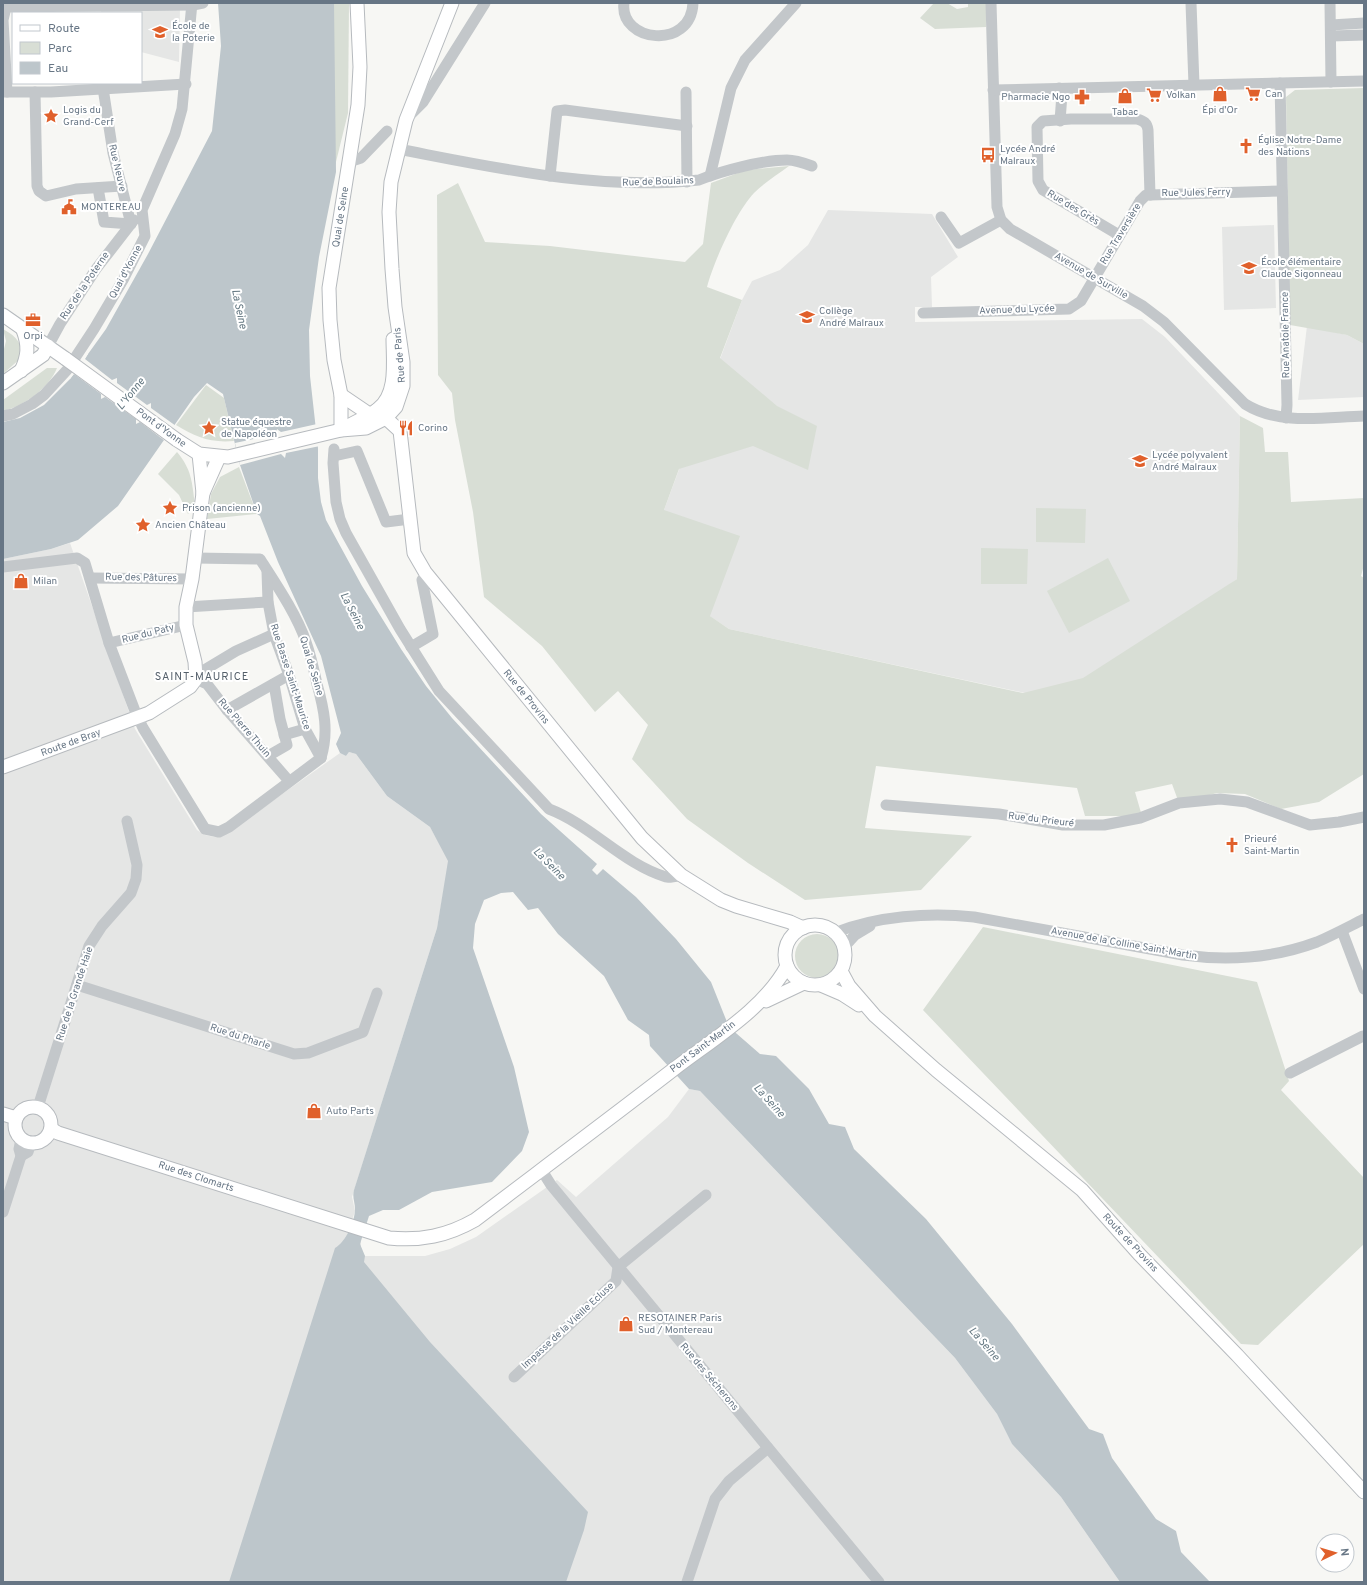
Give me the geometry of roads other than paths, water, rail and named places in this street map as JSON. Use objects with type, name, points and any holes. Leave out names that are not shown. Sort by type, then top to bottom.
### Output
[{"type":"main road","name":"Quai de Seine","points":[[349,428],[344,397],[334,360],[330,320],[329,288],[358,105],[360,67],[357,3]]},
{"type":"main road","name":"Rue de Paris","points":[[219,458],[238,455],[349,428],[366,428],[378,414],[396,407],[403,386],[403,362],[395,307],[389,212],[392,182],[398,149],[406,120],[431,53],[452,3]]},
{"type":"main road","name":"Pont d'Yonne","points":[[3,315],[177,440],[199,454]]},
{"type":"main road","points":[[21,371],[27,358],[28,346],[23,330]]},
{"type":"main road","points":[[3,383],[43,355],[48,346]]},
{"type":"main road","name":"Rue de Provins","points":[[344,397],[378,414],[400,431],[414,553],[428,576],[642,838],[681,875],[721,900],[790,922],[803,928]]},
{"type":"main road","points":[[196,678],[186,625],[186,607],[192,579],[203,493],[199,454],[219,458],[203,493]]},
{"type":"main road","name":"Route de Bray","points":[[3,767],[138,718],[180,694],[190,687],[196,678]]},
{"type":"main road","points":[[772,917],[784,929],[788,942]]},
{"type":"main road","points":[[820,985],[828,982],[841,971],[845,955],[844,947],[834,933],[819,926],[803,928],[788,942],[786,950],[787,966],[794,976],[804,983],[820,985],[842,994],[875,1016]]},
{"type":"main road","points":[[760,1003],[779,981],[787,966]]},
{"type":"main road","points":[[841,971],[849,986],[875,1016]]},
{"type":"main road","points":[[760,1003],[804,983]]},
{"type":"main road","name":"Pont Saint-Martin","points":[[541,1169],[645,1092],[760,1003]]},
{"type":"main road","name":"Route de Provins","points":[[875,1016],[936,1070],[1082,1190],[1139,1254],[1237,1355],[1363,1490]]},
{"type":"main road","points":[[28,1108],[38,1108],[47,1114],[51,1124],[51,1129],[46,1139],[36,1143],[26,1141],[15,1129],[16,1118],[28,1108]]},
{"type":"main road","points":[[3,1114],[16,1118]]},
{"type":"main road","name":"Rue des Clomarts","points":[[51,1129],[58,1133],[342,1224],[389,1238],[406,1240],[426,1239],[446,1234],[475,1220],[541,1169]]},
{"type":"street","points":[[406,120],[423,102],[456,47],[485,3]]},
{"type":"street","points":[[624,3],[627,19],[640,32],[648,36],[660,36],[670,35],[684,26],[693,10],[693,3]]},
{"type":"street","points":[[710,176],[731,88],[741,67],[745,60],[796,3]]},
{"type":"street","points":[[941,217],[959,243],[1001,220],[997,207],[995,186],[991,3]]},
{"type":"street","points":[[1191,3],[1194,85]]},
{"type":"street","points":[[1330,3],[1330,82]]},
{"type":"street","points":[[142,210],[175,134],[182,108],[186,84],[196,4],[6,5],[3,20],[5,92],[35,92],[186,84]]},
{"type":"street","points":[[1331,25],[1364,23]]},
{"type":"street","points":[[1331,36],[1364,35]]},
{"type":"street","points":[[431,53],[442,52],[456,47]]},
{"type":"street","points":[[431,53],[446,63]]},
{"type":"street","points":[[993,90],[1364,81]]},
{"type":"street","name":"Rue Anatole France","points":[[1280,83],[1287,405],[1286,418]]},
{"type":"street","name":"Rue Neuve","points":[[103,88],[112,153],[131,224]]},
{"type":"street","points":[[1059,88],[1062,94],[1060,120]]},
{"type":"street","points":[[35,92],[37,178],[39,191],[46,196],[76,188],[122,186]]},
{"type":"street","points":[[686,92],[687,182]]},
{"type":"street","points":[[550,176],[557,111],[565,110],[687,126]]},
{"type":"street","name":"Rue Jules Ferry","points":[[1060,120],[1137,119],[1144,121],[1148,130],[1150,195],[1282,191]]},
{"type":"street","name":"Rue des Grès","points":[[1060,120],[1043,121],[1037,127],[1038,181],[1043,190],[1119,235]]},
{"type":"street","points":[[349,162],[361,158],[387,131]]},
{"type":"street","name":"Rue de Boulains","points":[[398,149],[550,176],[606,182],[687,182],[754,165],[786,160],[812,166]]},
{"type":"street","points":[[98,188],[104,222],[131,224]]},
{"type":"street","name":"Rue Traversière","points":[[1095,278],[1140,201],[1146,195],[1150,195]]},
{"type":"street","name":"Rue de la Poterne","points":[[48,346],[60,324],[100,262],[142,210]]},
{"type":"street","name":"Quai d'Yonne","points":[[3,416],[13,414],[32,404],[44,395],[67,370],[83,347],[123,280],[145,236],[142,210]]},
{"type":"street","name":"Avenue de Surville","points":[[1001,220],[1010,229],[1143,306],[1164,322],[1245,404],[1257,411],[1286,418],[1364,416]]},
{"type":"street","name":"Avenue du Lycée","points":[[923,313],[1069,309],[1081,301],[1095,278]]},
{"type":"street","points":[[410,519],[386,522],[357,451],[334,452],[336,502],[346,534],[439,691],[549,809],[566,815],[637,863],[668,878],[681,875]]},
{"type":"street","points":[[3,567],[77,558],[85,563],[109,643],[138,718],[205,829],[219,832],[229,827],[321,758]]},
{"type":"street","name":"Quai de Seine","points":[[195,558],[260,559],[267,570],[289,607],[306,641],[325,716],[325,746],[321,758]]},
{"type":"street","name":"Rue Basse Saint-Maurice","points":[[267,570],[268,602],[274,634],[289,675],[305,730],[321,758]]},
{"type":"street","points":[[412,647],[433,634],[422,580],[428,576]]},
{"type":"street","name":"Rue des Pâtures","points":[[90,578],[192,579]]},
{"type":"street","points":[[186,607],[268,602]]},
{"type":"street","name":"Rue du Paty","points":[[109,643],[186,625]]},
{"type":"street","points":[[196,678],[236,651],[274,634]]},
{"type":"street","points":[[227,710],[289,675]]},
{"type":"street","name":"Rue Pierre Thuin","points":[[196,678],[207,684],[227,710],[290,781]]},
{"type":"street","points":[[268,756],[287,745],[274,684]]},
{"type":"street","points":[[284,735],[305,730]]},
{"type":"street","name":"Rue du Prieuré","points":[[886,805],[999,814],[1063,824],[1104,825],[1140,818],[1180,803],[1220,799],[1241,801],[1310,825],[1339,822],[1364,817]]},
{"type":"street","name":"Rue de la Grande Haie","points":[[38,1108],[89,946],[102,926],[131,893],[136,879],[137,865],[127,821]]},
{"type":"street","name":"Avenue de la Colline Saint-Martin","points":[[834,933],[849,927],[879,921],[937,914],[974,916],[1138,948],[1212,958],[1242,958],[1281,952],[1306,946],[1342,931],[1364,919]]},
{"type":"street","name":"Avenue de la Colline Saint-Martin","points":[[844,947],[855,935],[879,921]]},
{"type":"street","points":[[1342,931],[1364,989]]},
{"type":"street","name":"Rue du Pharle","points":[[77,985],[294,1054],[308,1053],[363,1032],[377,994]]},
{"type":"street","points":[[1290,1073],[1364,1036]]},
{"type":"street","points":[[3,1212],[21,1156],[19,1149],[26,1141]]},
{"type":"street","name":"Rue des Sécherons","points":[[541,1169],[551,1185],[618,1267],[879,1582]]},
{"type":"street","name":"Impasse de la Vieille Ecluse","points":[[514,1377],[616,1280],[618,1267],[706,1195]]},
{"type":"street","points":[[688,1582],[715,1499],[729,1481],[768,1448]]},
{"type":"water","points":[[218,3],[334,3],[336,172],[319,257],[309,330],[310,376],[318,448],[318,478],[321,502],[326,520],[362,586],[401,649],[426,686],[452,718],[541,814],[597,864],[592,870],[597,875],[603,869],[636,897],[676,939],[711,982],[729,1027],[760,1054],[776,1056],[809,1089],[829,1124],[845,1127],[854,1149],[926,1219],[1012,1324],[1089,1429],[1103,1434],[1112,1458],[1156,1519],[1176,1531],[1181,1552],[1210,1582],[1120,1582],[1061,1497],[1012,1444],[997,1414],[955,1358],[700,1091],[689,1089],[650,1046],[649,1035],[628,1020],[604,976],[558,934],[538,908],[528,910],[513,892],[501,893],[484,900],[475,924],[473,948],[514,1067],[529,1132],[522,1151],[492,1182],[432,1192],[399,1210],[383,1210],[369,1216],[360,1244],[365,1256],[364,1262],[430,1342],[588,1512],[584,1530],[566,1582],[229,1582],[335,1248],[343,1241],[349,1231],[355,1214],[353,1195],[354,1190],[437,928],[448,861],[430,827],[387,796],[356,754],[349,752],[346,756],[340,753],[336,744],[341,733],[321,656],[278,562],[260,516],[257,514],[240,465],[223,394],[207,383],[194,397],[118,506],[78,540],[51,549],[3,559],[3,422],[20,418],[44,405],[70,379],[106,329],[148,254],[212,131],[221,46]]},
{"type":"place","name":"École de la Poterie","points":[[160,32]]},
{"type":"place","name":"Épi d'Or","points":[[1220,94]]},
{"type":"place","name":"Can","points":[[1253,94]]},
{"type":"place","name":"Volkan","points":[[1154,95]]},
{"type":"place","name":"Tabac","points":[[1125,96]]},
{"type":"place","name":"Pharmacie Ngo","points":[[1082,97]]},
{"type":"place","name":"Logis du Grand-Cerf","points":[[51,116]]},
{"type":"place","name":"Église Notre-Dame des Nations","points":[[1246,146]]},
{"type":"place","name":"Lycée André Malraux","points":[[988,155]]},
{"type":"place","name":"MONTEREAU","points":[[69,207]]},
{"type":"place","name":"École élémentaire Claude Sigonneau","points":[[1249,268]]},
{"type":"place","name":"Collège André Malraux","points":[[807,317]]},
{"type":"place","name":"Orpi","points":[[33,320]]},
{"type":"place","name":"Statue équestre de Napoléon","points":[[209,428]]},
{"type":"place","name":"Corino","points":[[406,428]]},
{"type":"place","name":"Lycée polyvalent André Malraux","points":[[1140,461]]},
{"type":"place","name":"Prison (ancienne)","points":[[170,508]]},
{"type":"place","name":"Ancien Château","points":[[143,525]]},
{"type":"place","name":"Milan","points":[[21,581]]},
{"type":"place","name":"Prieuré Saint-Martin","points":[[1232,845]]},
{"type":"place","name":"Auto Parts","points":[[314,1111]]},
{"type":"place","name":"RESOTAINER Paris Sud / Montereau","points":[[626,1324]]},
{"type":"district","name":"SAINT-MAURICE","points":[[202,677]]},
{"type":"water label","name":"La Seine","points":[[239,309]]},
{"type":"water label","name":"L'Yonne","points":[[131,394]]},
{"type":"water label","name":"La Seine","points":[[352,611]]},
{"type":"water label","name":"La Seine","points":[[549,864]]},
{"type":"water label","name":"La Seine","points":[[769,1101]]},
{"type":"water label","name":"La Seine","points":[[984,1344]]}]
